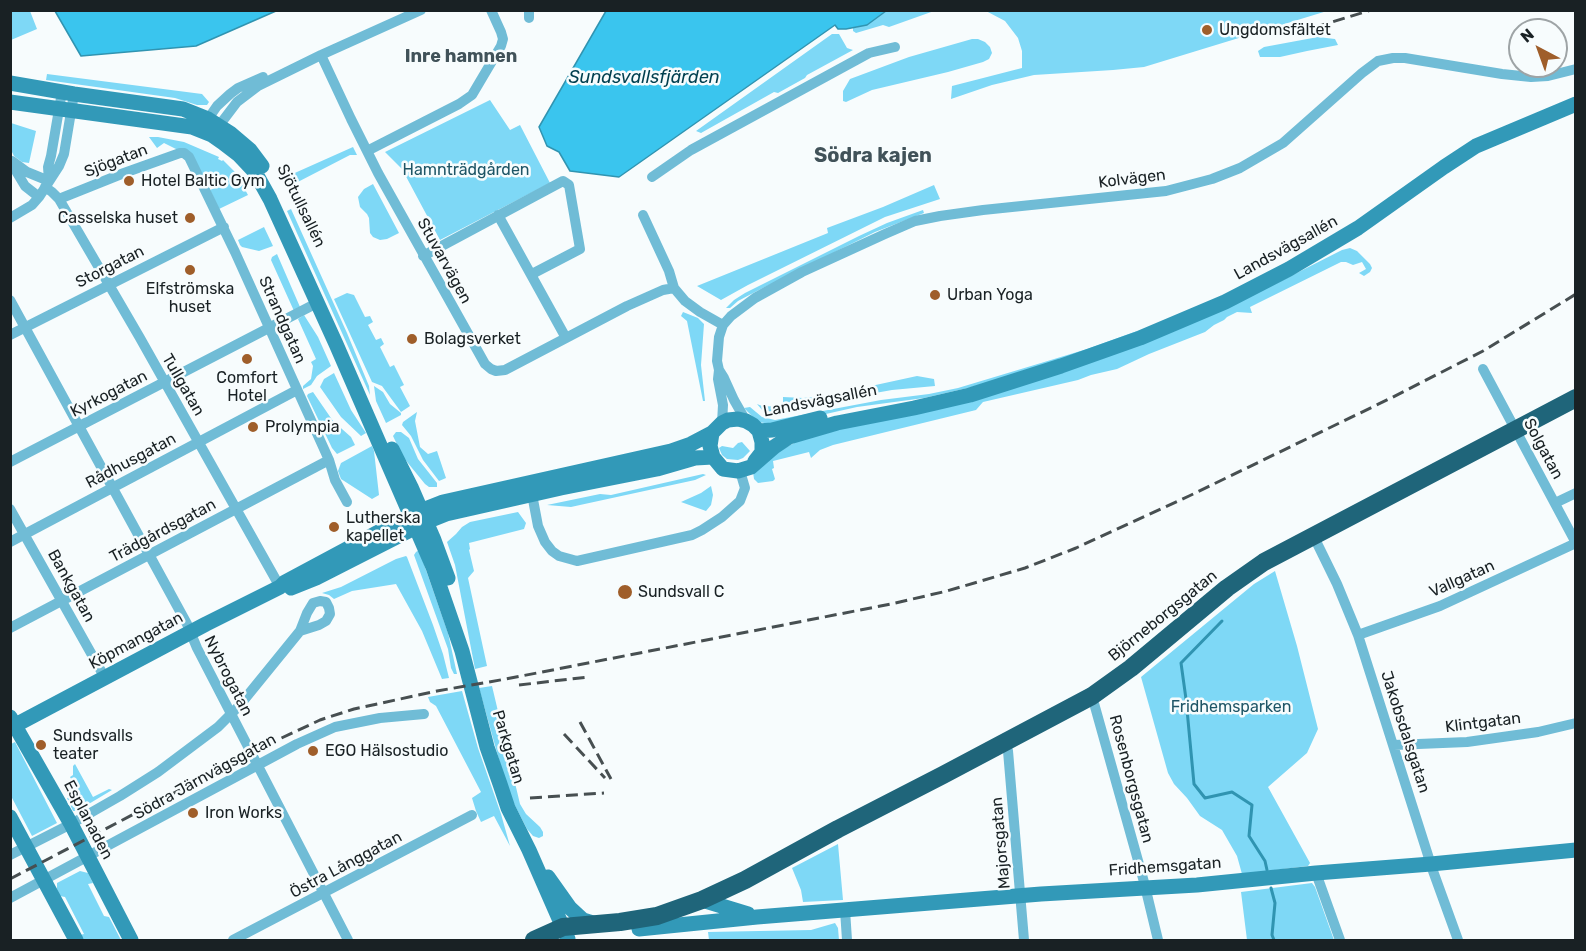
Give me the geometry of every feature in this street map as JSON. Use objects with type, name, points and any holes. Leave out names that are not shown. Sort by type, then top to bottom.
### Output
[{"type":"highway","name":"Björneborgsgatan","points":[[705,906],[748,885],[774,864],[838,829],[1092,696],[1131,668],[1227,588],[1264,562],[1575,398]]},
{"type":"highway","points":[[534,940],[596,924],[657,916],[705,906]]},
{"type":"highway","name":"Fridhemsgatan","points":[[565,931],[639,928],[676,921],[705,906]]},
{"type":"main road","name":"Sjötullsallén","points":[[10,83],[175,107],[196,113],[239,155],[259,177],[270,199],[381,445],[418,518]]},
{"type":"main road","name":"Sjötullsallén","points":[[10,102],[211,128],[237,138],[250,150],[259,160],[284,210],[381,426],[418,518]]},
{"type":"main road","name":"Landsvägsallén","points":[[745,469],[789,437],[837,423],[970,395],[1140,338],[1225,302],[1289,269],[1358,228],[1444,166],[1476,146],[1575,104]]},
{"type":"main road","name":"Landsvägsallén","points":[[759,431],[772,430],[827,416],[995,387]]},
{"type":"main road","name":"Landsvägsallén","points":[[531,489],[671,451],[691,444],[728,420],[738,419],[753,425],[759,431],[762,442],[762,452],[745,469]]},
{"type":"main road","points":[[717,428],[710,446],[713,458],[723,469],[745,469]]},
{"type":"main road","name":"Landsvägsallén","points":[[418,518],[443,502],[657,469],[694,458],[713,458]]},
{"type":"main road","name":"Köpmangatan","points":[[12,723],[105,678],[280,587],[285,582],[418,518]]},
{"type":"main road","name":"Parkgatan","points":[[418,518],[462,651],[487,747],[508,808],[565,931]]},
{"type":"main road","name":"Esplanaden","points":[[12,723],[72,824],[131,940]]},
{"type":"main road","points":[[10,817],[76,940]]},
{"type":"main road","name":"Fridhemsgatan","points":[[639,928],[1021,895],[1197,885],[1575,850]]},
{"type":"main road","name":"Fridhemsgatan","points":[[705,906],[756,917]]},
{"type":"street","points":[[211,128],[237,102],[258,86],[421,10]]},
{"type":"street","points":[[367,151],[459,104],[472,95],[501,46],[501,32],[491,10]]},
{"type":"street","points":[[652,177],[691,150],[869,53],[895,47]]},
{"type":"street","name":"Stuvarvägen","points":[[321,55],[367,151],[423,256],[485,364],[491,369],[505,370],[642,298],[674,288]]},
{"type":"street","name":"Kolvägen","points":[[723,325],[743,306],[781,283],[915,221],[983,210],[1166,191],[1212,179],[1240,168],[1283,143],[1362,73],[1378,62],[1405,58],[1502,74],[1531,76],[1548,76],[1575,69]]},
{"type":"street","points":[[10,218],[32,205],[44,188],[68,93]]},
{"type":"street","name":"Sjögatan","points":[[59,200],[124,173],[184,153]]},
{"type":"street","name":"Strandgatan","points":[[184,153],[192,162],[226,232],[329,460],[335,480],[347,502]]},
{"type":"street","points":[[10,160],[44,188]]},
{"type":"street","name":"Tullgatan","points":[[10,160],[15,180],[26,186],[44,188],[52,192],[59,200],[280,587]]},
{"type":"street","points":[[423,256],[563,181],[569,185],[580,249],[532,274]]},
{"type":"street","points":[[498,215],[566,338]]},
{"type":"street","points":[[643,215],[669,271],[674,288],[685,301],[723,325],[717,352],[719,370],[717,379],[723,405],[717,428]]},
{"type":"street","name":"Storgatan","points":[[10,335],[108,285],[226,232]]},
{"type":"street","name":"Nybrogatan","points":[[10,300],[187,624],[189,633],[348,940]]},
{"type":"street","name":"Kyrkogatan","points":[[10,462],[317,303]]},
{"type":"street","name":"Solgatan","points":[[1483,369],[1575,543]]},
{"type":"street","points":[[719,370],[747,421]]},
{"type":"street","name":"Rådhusgatan","points":[[10,542],[297,390]]},
{"type":"street","name":"Trädgårdsgatan","points":[[10,628],[329,460]]},
{"type":"street","points":[[531,489],[538,526],[545,542],[552,551],[567,559],[577,561],[692,535],[711,525],[740,501],[745,488],[745,469]]},
{"type":"street","points":[[1555,503],[1575,493]]},
{"type":"street","name":"Bankgatan","points":[[10,509],[105,678]]},
{"type":"street","name":"Jakobsdalsgatan","points":[[1313,535],[1358,635],[1431,864],[1458,940]]},
{"type":"street","name":"Vallgatan","points":[[1358,635],[1440,606],[1575,543]]},
{"type":"street","points":[[10,855],[72,824],[120,796],[194,746],[232,715],[300,631]]},
{"type":"street","name":"Rosenborgsgatan","points":[[1092,696],[1158,940]]},
{"type":"street","name":"Södra Järnvägsgatan","points":[[10,898],[297,744],[335,727],[380,718],[424,714]]},
{"type":"street","name":"Klintgatan","points":[[1394,745],[1467,742],[1538,732],[1575,723]]},
{"type":"street","name":"Majorsgatan","points":[[1005,742],[1008,751],[1024,940]]},
{"type":"street","name":"Östra Långgatan","points":[[233,940],[472,815]]},
{"type":"street","points":[[1316,873],[1340,940]]},
{"type":"street","points":[[845,910],[847,940]]},
{"type":"green space","points":[[30,11],[37,29],[11,40],[11,12]]},
{"type":"green space","points":[[886,11],[934,11],[889,27],[883,25],[856,33],[853,31],[853,28],[867,25]]},
{"type":"green space","points":[[986,11],[1327,11],[1144,67],[1034,75],[992,85],[951,99],[952,86],[1022,68],[1022,51],[1018,38],[1005,21]]},
{"type":"green space","points":[[832,34],[839,34],[847,48],[853,50],[701,133],[696,131]]},
{"type":"green space","points":[[1318,37],[1335,39],[1338,45],[1280,57],[1260,57],[1258,51],[1264,47]]},
{"type":"green space","points":[[972,39],[985,42],[990,47],[992,53],[989,59],[948,72],[872,90],[846,102],[843,101],[843,91],[850,79],[909,57]]},
{"type":"green space","points":[[47,74],[202,94],[209,102],[207,105],[197,105],[175,98],[46,80]]},
{"type":"green space","name":"Hamnträdgården","points":[[490,100],[510,130],[520,125],[550,183],[440,240],[402,169],[385,152]]},
{"type":"green space","points":[[11,123],[36,131],[29,163],[22,162],[14,156],[11,150]]},
{"type":"green space","points":[[149,137],[184,142],[219,157],[218,159],[223,160],[236,173],[248,195],[219,209],[210,190],[217,187],[214,180],[207,183],[178,150],[164,143],[157,148]]},
{"type":"green space","points":[[353,147],[357,155],[350,155],[292,185],[288,176]]},
{"type":"green space","points":[[373,184],[399,233],[387,239],[380,240],[373,237],[370,233],[369,218],[360,207],[358,197],[364,189]]},
{"type":"green space","points":[[934,185],[940,199],[885,217],[721,300],[697,286],[828,233],[827,228]]},
{"type":"green space","points":[[291,209],[347,333],[369,386],[370,395],[287,211]]},
{"type":"green space","points":[[923,210],[924,213],[875,232],[757,291],[730,308],[726,308],[745,293],[859,236]]},
{"type":"green space","points":[[264,227],[273,246],[259,251],[240,245],[238,240]]},
{"type":"green space","points":[[1350,248],[1357,251],[1372,268],[1364,276],[1359,273],[1366,269],[1362,262],[1353,265],[1341,262],[1250,307],[1252,313],[1237,312],[1205,332],[1117,369],[983,402],[976,410],[833,445],[820,450],[811,458],[809,452],[773,461],[774,468],[772,469],[775,479],[773,481],[758,483],[754,479],[753,472],[764,459],[815,432],[895,418],[1275,284]]},
{"type":"green space","points":[[277,254],[300,307],[294,311],[271,260]]},
{"type":"green space","points":[[347,293],[354,295],[365,317],[370,316],[373,322],[368,325],[376,340],[381,338],[384,344],[380,347],[390,367],[394,365],[404,385],[400,387],[410,406],[401,412],[382,386],[372,382],[334,299]]},
{"type":"green space","points":[[683,312],[698,318],[704,324],[701,365],[705,401],[703,401],[687,321],[681,316]]},
{"type":"green space","points":[[304,315],[318,337],[331,366],[317,376],[311,385],[303,389],[303,386],[311,379],[313,366],[311,362],[316,359],[298,319]]},
{"type":"green space","points":[[1137,331],[1137,333],[1086,352],[972,387],[924,398],[857,407],[777,425],[758,422],[744,408],[750,407],[762,417],[775,420],[881,400],[929,394],[958,388],[1041,363]]},
{"type":"green space","points":[[334,373],[351,410],[366,433],[361,436],[341,417],[320,387],[324,379]]},
{"type":"green space","points":[[917,376],[934,379],[935,386],[892,390],[788,411],[763,411],[757,404],[783,407],[783,397],[825,396]]},
{"type":"green space","points":[[374,386],[383,392],[390,404],[401,415],[386,423],[376,401]]},
{"type":"green space","points":[[313,392],[333,421],[351,437],[355,445],[337,454],[332,448],[307,396]]},
{"type":"green space","points":[[417,412],[415,421],[420,447],[428,454],[437,451],[446,478],[439,481],[402,425]]},
{"type":"green space","points":[[396,432],[401,432],[409,438],[418,459],[437,483],[437,487],[429,487],[425,484],[403,457],[393,436]]},
{"type":"green space","points":[[742,442],[750,451],[743,458],[727,459],[722,455],[719,448],[722,446],[733,448]]},
{"type":"green space","points":[[372,446],[379,495],[372,499],[341,479],[338,471],[341,463]]},
{"type":"green space","points":[[706,475],[695,480],[571,507],[547,505],[600,494],[611,495]]},
{"type":"green space","points":[[711,486],[713,495],[711,505],[706,511],[681,502],[701,493]]},
{"type":"green space","points":[[518,512],[526,523],[524,529],[469,543],[474,571],[468,578],[487,666],[475,669],[455,565],[447,542],[470,522]]},
{"type":"green space","points":[[419,550],[448,633],[457,674],[454,674],[451,668],[448,649],[414,555]]},
{"type":"green space","points":[[406,556],[433,625],[449,678],[442,679],[422,631],[396,584],[352,591],[334,599],[322,593],[341,587]]},
{"type":"green space","name":"Fridhemsparken","points":[[1275,571],[1318,729],[1307,753],[1268,787],[1310,863],[1308,866],[1242,874],[1237,856],[1222,830],[1200,816],[1168,773],[1141,677],[1254,584]]},
{"type":"green space","points":[[492,686],[520,804],[543,832],[543,836],[539,838],[533,836],[527,829],[513,802],[503,774],[479,688]]},
{"type":"green space","points":[[462,691],[510,846],[494,816],[481,822],[472,798],[481,792],[436,706],[430,702],[428,697]]},
{"type":"green space","points":[[15,742],[57,823],[32,836],[11,796],[11,744]]},
{"type":"green space","points":[[75,764],[93,797],[109,789],[112,790],[77,811],[73,811],[67,798],[75,797],[74,794],[78,792],[70,777],[73,775]]},
{"type":"green space","points":[[838,844],[843,900],[803,902],[792,868]]},
{"type":"green space","points":[[80,871],[88,873],[93,883],[88,884],[104,916],[109,917],[121,940],[83,940],[80,935],[84,934],[65,897],[60,896],[57,883]]},
{"type":"green space","points":[[1312,883],[1334,940],[1247,940],[1241,892]]},
{"type":"green space","points":[[835,923],[839,940],[709,940],[708,932],[811,930]]},
{"type":"water","points":[[55,11],[276,11],[196,46],[81,56]]},
{"type":"water","name":"Sundsvallsfjärden","points":[[606,11],[886,11],[867,25],[838,29],[835,25],[619,177],[570,171],[559,152],[547,146],[539,127]]},
{"type":"waterway","points":[[1222,621],[1181,663],[1194,784],[1205,798],[1232,792],[1252,805],[1249,836],[1265,861],[1267,870]]},
{"type":"waterway","points":[[1271,888],[1275,903],[1272,935],[1274,940]]},
{"type":"railway","points":[[1316,27],[1371,10]]},
{"type":"railway","points":[[10,879],[258,749],[320,720],[354,709],[891,604],[947,591],[1025,568],[1076,548],[1189,496],[1391,398],[1483,351],[1576,294]]},
{"type":"railway","points":[[519,685],[588,677]]},
{"type":"railway","points":[[580,722],[611,779]]},
{"type":"railway","points":[[564,734],[605,778]]},
{"type":"railway","points":[[530,798],[604,793]]},
{"type":"place","name":"Ungdomsfältet","points":[[1207,30]]},
{"type":"place","name":"Hotel Baltic Gym","points":[[129,181]]},
{"type":"place","name":"Casselska huset","points":[[190,218]]},
{"type":"place","name":"Elfströmska huset","points":[[190,270]]},
{"type":"place","name":"Urban Yoga","points":[[935,295]]},
{"type":"place","name":"Bolagsverket","points":[[412,339]]},
{"type":"place","name":"Comfort Hotel","points":[[247,359]]},
{"type":"place","name":"Prolympia","points":[[253,427]]},
{"type":"place","name":"Lutherska kapellet","points":[[334,527]]},
{"type":"place","name":"Sundsvall C","points":[[625,592]]},
{"type":"place","name":"Sundsvalls teater","points":[[41,745]]},
{"type":"place","name":"EGO Hälsostudio","points":[[313,751]]},
{"type":"place","name":"Iron Works","points":[[193,813]]},
{"type":"district","name":"Inre hamnen","points":[[461,57]]},
{"type":"district","name":"Södra kajen","points":[[873,156]]}]
